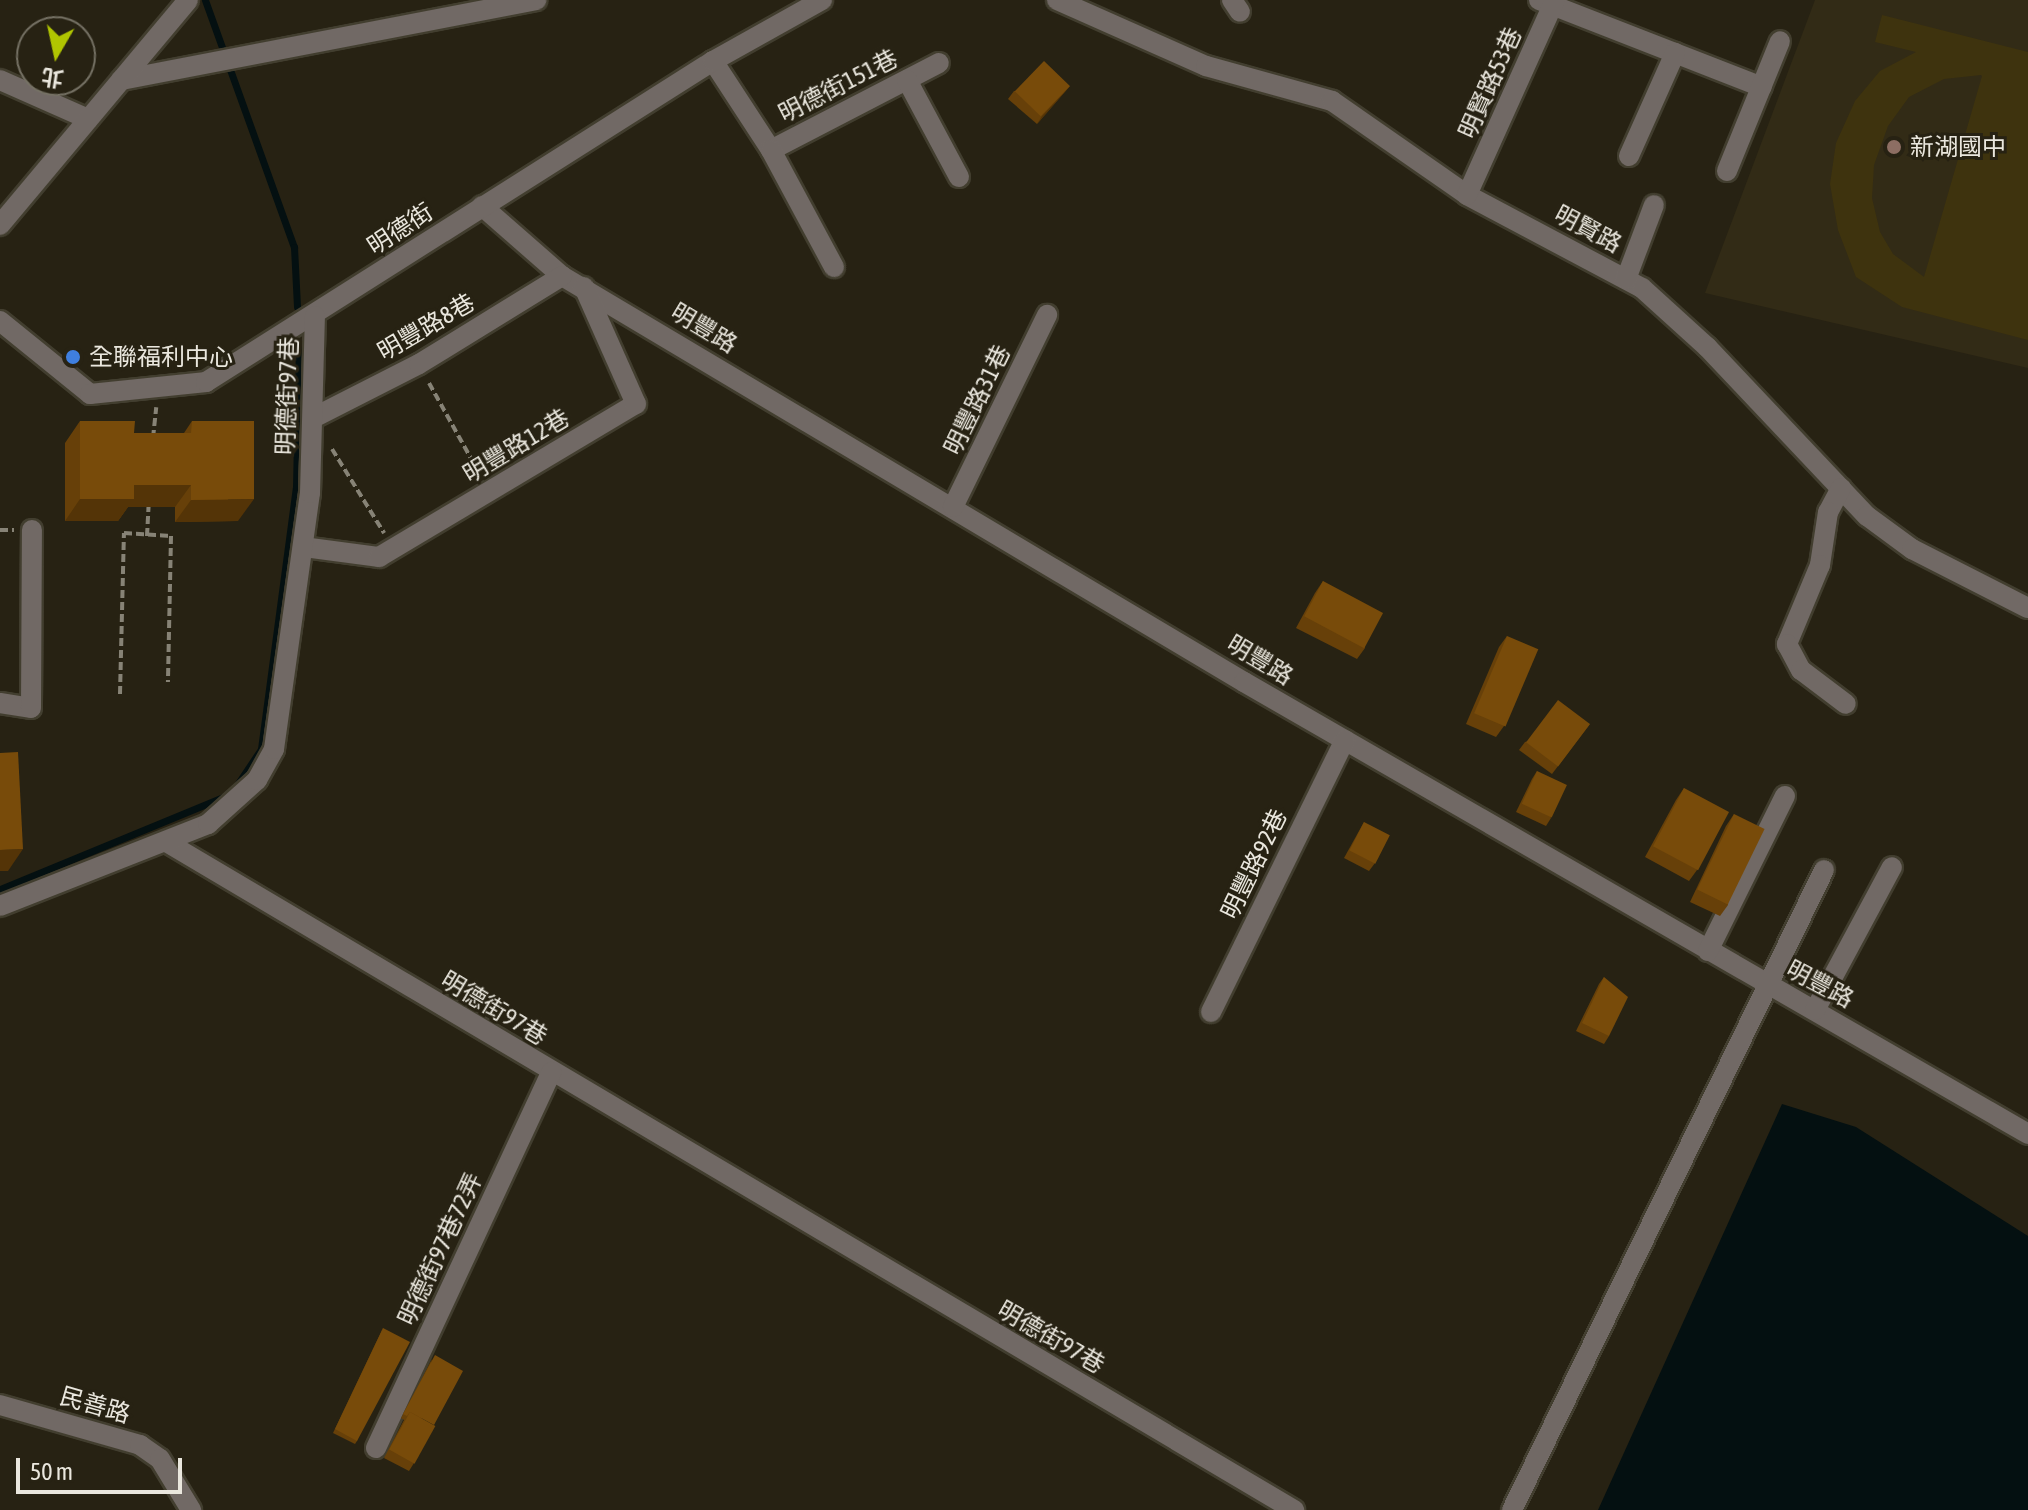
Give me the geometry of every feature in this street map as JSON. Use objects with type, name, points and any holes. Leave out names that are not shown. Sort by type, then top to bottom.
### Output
[{"type":"street","points":[[0,225],[188,0]]},
{"type":"street","points":[[121,80],[536,0]]},
{"type":"street","name":"明德街","points":[[0,321],[90,394],[206,382],[315,316],[482,206],[713,61],[822,0]]},
{"type":"street","name":"明賢路","points":[[1057,0],[1206,66],[1332,101],[1467,195],[1626,279],[1707,347],[1867,516],[1912,549],[2028,608]]},
{"type":"street","points":[[1549,1],[1762,87]]},
{"type":"street","name":"明賢路53巷","points":[[1467,195],[1549,1]]},
{"type":"street","points":[[1727,171],[1780,41]]},
{"type":"street","points":[[1629,156],[1675,53]]},
{"type":"street","name":"明德街151巷","points":[[713,61],[771,150],[939,63]]},
{"type":"street","points":[[0,80],[88,119]]},
{"type":"street","points":[[907,80],[959,177]]},
{"type":"street","points":[[771,150],[834,267]]},
{"type":"street","points":[[1626,279],[1654,205]]},
{"type":"street","name":"明豐路","points":[[482,206],[562,276],[1345,740],[2028,1134]]},
{"type":"street","name":"明豐路8巷","points":[[313,418],[419,364],[562,276]]},
{"type":"street","name":"明豐路12巷","points":[[303,547],[379,557],[636,404],[584,287]]},
{"type":"street","name":"明豐路31巷","points":[[953,507],[1047,315]]},
{"type":"street","name":"明德街97巷","points":[[168,843],[208,824],[237,801],[274,749],[303,547],[313,418],[315,316]]},
{"type":"street","points":[[1841,488],[1828,512],[1820,565],[1787,644],[1801,670],[1846,704]]},
{"type":"street","points":[[0,703],[31,708],[32,530]]},
{"type":"street","name":"明豐路92巷","points":[[1211,1012],[1345,740]]},
{"type":"street","points":[[1708,951],[1785,796]]},
{"type":"street","points":[[0,906],[168,843]]},
{"type":"street","name":"明德街97巷","points":[[168,843],[1294,1510]]},
{"type":"street","points":[[1815,1010],[1892,867]]},
{"type":"street","points":[[1512,1510],[1824,870]]},
{"type":"street","name":"明德街97巷72弄","points":[[376,1448],[551,1072]]},
{"type":"street","name":"民善路","points":[[0,1405],[140,1445],[160,1459],[191,1510]]},
{"type":"path","points":[[419,364],[491,492]]},
{"type":"path","points":[[153,447],[157,387]]},
{"type":"path","points":[[313,418],[393,549]]},
{"type":"path","points":[[147,536],[150,492]]},
{"type":"path","points":[[120,694],[124,533],[171,536],[168,682]]},
{"type":"shaded area","name":"新湖國中","points":[[1815,0],[2028,0],[2028,368],[1705,293]]},
{"type":"shaded area","points":[[1882,15],[2028,52],[2028,340],[1902,307],[1856,277],[1838,230],[1830,184],[1836,143],[1855,101],[1880,71],[1916,52],[1875,42]],"holes":[[[1982,76],[1924,277],[1893,254],[1880,232],[1872,198],[1874,165],[1888,126],[1909,97],[1944,79]]]},
{"type":"shaded area","points":[[1782,1104],[1856,1127],[2028,1236],[2028,1510],[1598,1510]]},
{"type":"building","points":[[1044,61],[1070,86],[1041,116],[1015,91]]},
{"type":"building","points":[[80,421],[135,421],[134,433],[191,433],[192,421],[254,421],[254,499],[191,500],[191,485],[134,485],[134,499],[80,499]]},
{"type":"building","points":[[1323,581],[1383,613],[1364,648],[1304,616]]},
{"type":"building","points":[[1507,636],[1538,649],[1505,727],[1474,713]]},
{"type":"building","points":[[1558,700],[1590,724],[1558,766],[1526,742]]},
{"type":"building","points":[[18,752],[23,849],[0,850],[0,753]]},
{"type":"building","points":[[1537,771],[1567,785],[1552,818],[1522,804]]},
{"type":"building","points":[[1684,788],[1729,812],[1698,870],[1653,846]]},
{"type":"building","points":[[1734,814],[1765,829],[1728,904],[1697,889]]},
{"type":"building","points":[[1364,822],[1390,835],[1375,864],[1349,851]]},
{"type":"building","points":[[1604,977],[1628,997],[1609,1036],[1582,1023]]},
{"type":"building","points":[[383,1328],[410,1342],[357,1441],[335,1429]]},
{"type":"building","points":[[435,1355],[463,1371],[434,1425],[410,1412],[407,1416],[403,1414]]},
{"type":"building","points":[[410,1412],[435,1426],[415,1464],[389,1450]]},
{"type":"waterway","points":[[205,0],[294,247],[297,307]]},
{"type":"waterway","points":[[0,889],[231,794],[261,749],[296,487],[299,346]]},
{"type":"place","name":"新湖國中","points":[[1894,147]]},
{"type":"place","name":"全聯福利中心","points":[[73,357]]}]
